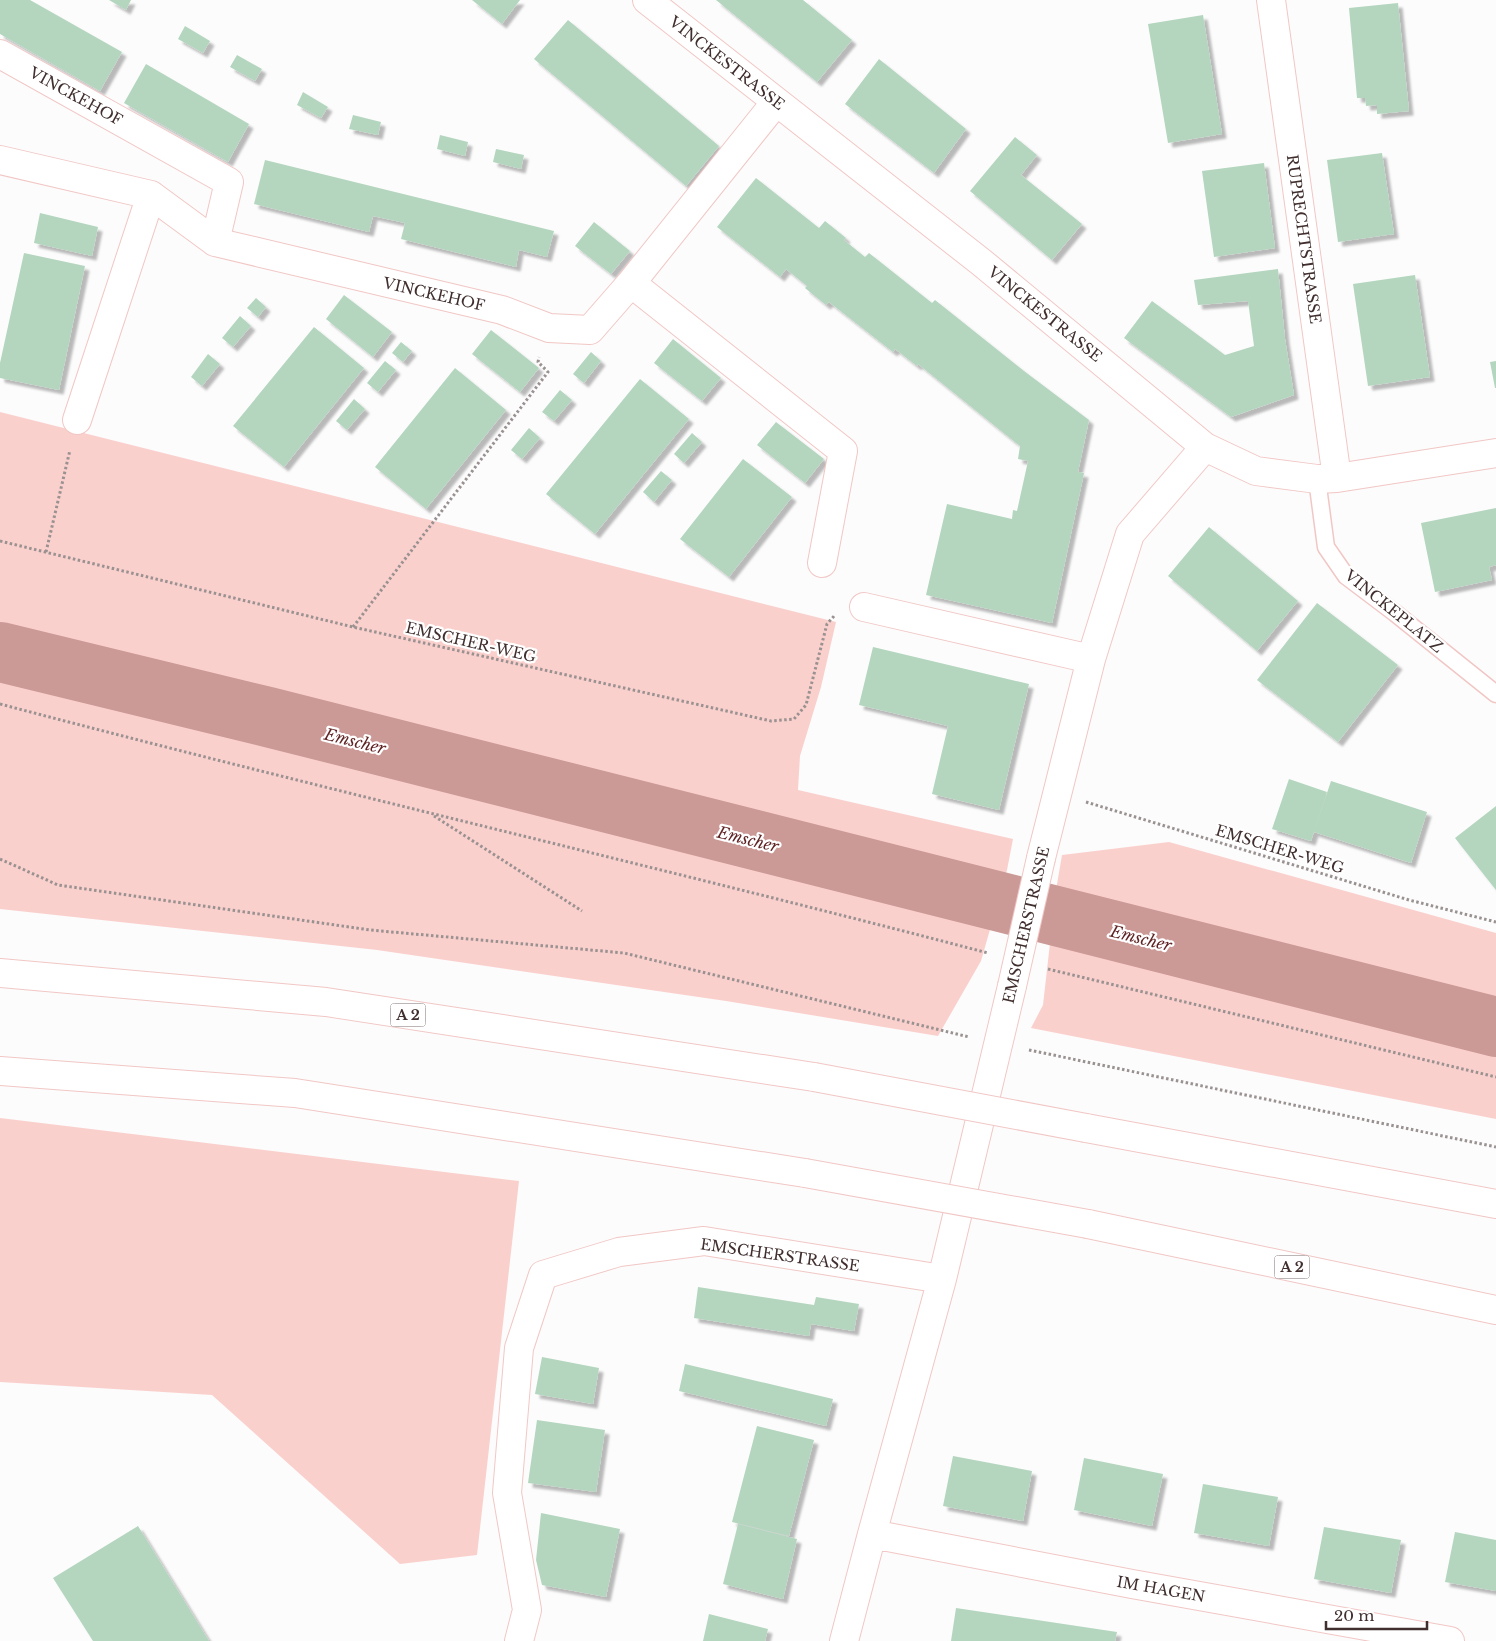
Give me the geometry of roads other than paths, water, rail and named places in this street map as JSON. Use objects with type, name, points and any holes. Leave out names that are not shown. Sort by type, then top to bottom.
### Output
[{"type":"main road","name":"VINCKESTRASSE","points":[[647,0],[981,262],[1205,447],[1256,471],[1327,479],[1496,453]]},
{"type":"main road","name":"RUPRECHTSTRASSE","points":[[1271,0],[1327,479]]},
{"type":"main road","name":"VINCKEHOF","points":[[0,54],[229,182],[215,242]]},
{"type":"main road","name":"VINCKEHOF","points":[[0,160],[152,195],[215,242],[502,310],[549,328],[590,330],[632,283],[776,102]]},
{"type":"main road","points":[[77,420],[152,195]]},
{"type":"main road","points":[[632,283],[843,451],[822,563]]},
{"type":"main road","name":"EMSCHERSTRASSE","points":[[844,1641],[942,1279],[1041,858],[1091,659],[1130,534],[1205,447]]},
{"type":"main road","points":[[864,607],[1091,659]]},
{"type":"main road","name":"A 2","points":[[0,973],[326,1002],[814,1077],[1496,1204]]},
{"type":"main road","name":"A 2","points":[[0,1072],[295,1093],[805,1173],[1088,1224],[1496,1310]]},
{"type":"main road","name":"EMSCHERSTRASSE","points":[[519,1641],[527,1610],[507,1493],[519,1348],[543,1275],[619,1252],[704,1241],[942,1279]]},
{"type":"main road","name":"IM HAGEN","points":[[872,1534],[1132,1584],[1450,1641]]},
{"type":"lane","name":"VINCKEPLATZ","points":[[1327,479],[1326,548],[1346,576],[1496,694]]},
{"type":"waterway","name":"Emscher","points":[[0,652],[268,717],[1496,1027]]}]
